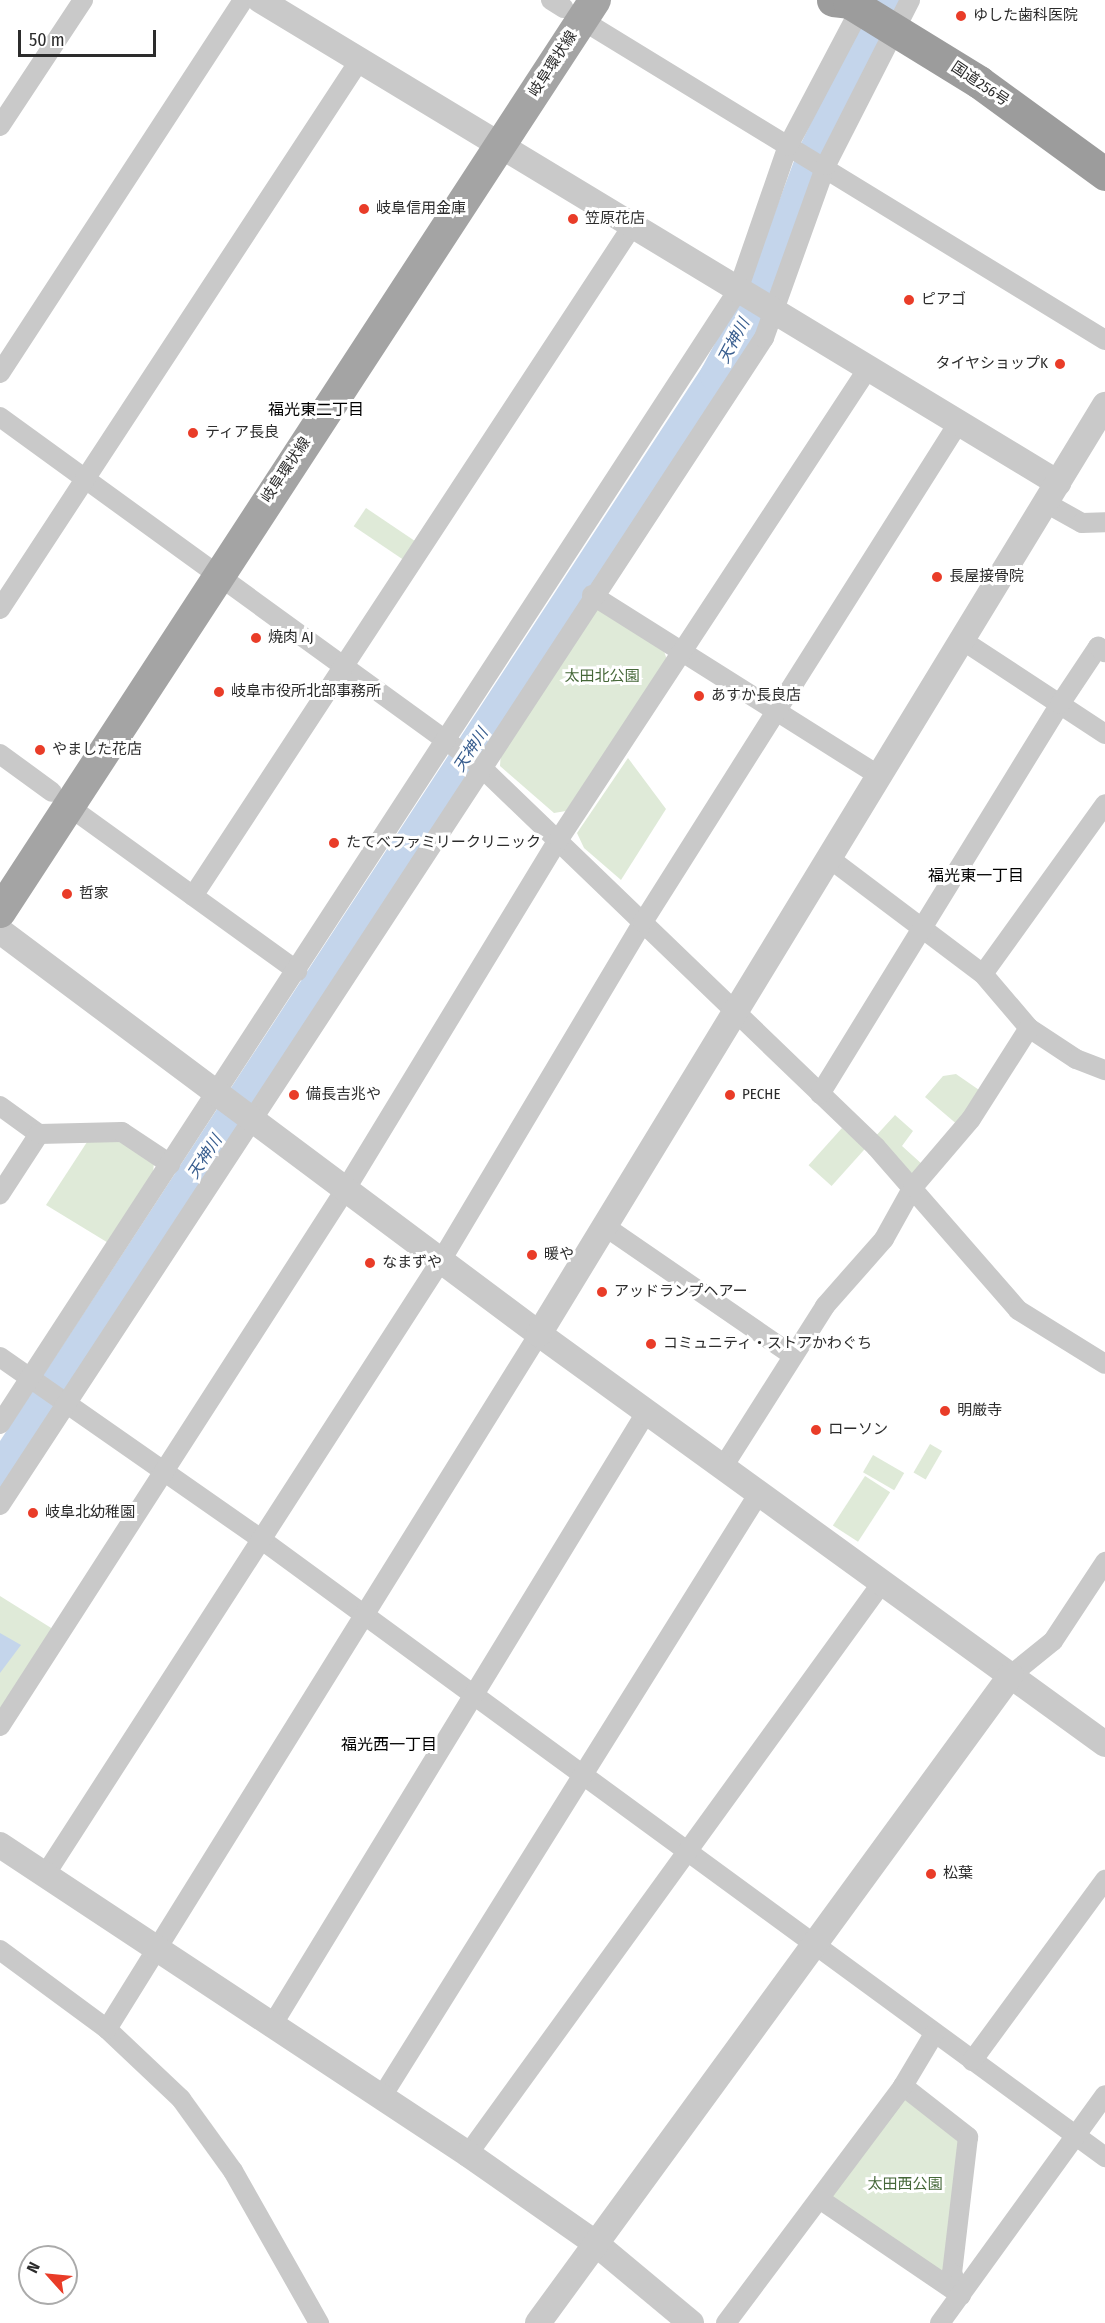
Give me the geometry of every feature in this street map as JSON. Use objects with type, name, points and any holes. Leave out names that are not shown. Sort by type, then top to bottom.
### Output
[{"type":"highway","name":"国道256号","points":[[863,10],[979,82],[1105,174]]},
{"type":"main road","name":"岐阜環状線","points":[[0,912],[59,799],[490,143],[572,6]]},
{"type":"main road","name":"岐阜環状線","points":[[0,872],[59,799]]},
{"type":"street","points":[[0,126],[83,0]]},
{"type":"street","points":[[0,374],[243,0]]},
{"type":"street","points":[[260,0],[490,143],[631,228],[773,309],[867,370],[959,422],[1052,493],[1082,523],[1105,522]]},
{"type":"street","points":[[0,1424],[32,1381],[170,1164],[220,1092],[741,292],[789,146],[863,10],[910,0]]},
{"type":"street","points":[[572,6],[789,146],[826,165],[1105,340]]},
{"type":"street","points":[[0,1505],[63,1402],[250,1114],[764,338],[826,165],[863,10]]},
{"type":"street","points":[[0,609],[359,61]]},
{"type":"street","points":[[193,896],[631,228]]},
{"type":"street","points":[[0,1726],[347,1187],[560,840],[867,370]]},
{"type":"street","points":[[107,2029],[160,1947],[538,1334],[1105,405]]},
{"type":"street","points":[[0,417],[480,765],[560,840],[733,1013],[820,1094],[913,1187],[1018,1310],[1105,1364]]},
{"type":"street","points":[[45,1875],[442,1259],[644,922],[959,422]]},
{"type":"street","points":[[592,595],[775,713],[879,776]]},
{"type":"street","points":[[962,640],[1105,734]]},
{"type":"street","points":[[820,1094],[1060,704],[1098,647],[1105,652]]},
{"type":"street","points":[[0,754],[297,971]]},
{"type":"street","points":[[983,974],[1105,804]]},
{"type":"street","points":[[829,858],[983,974],[1029,1028],[1076,1059],[1105,1070]]},
{"type":"street","points":[[0,931],[250,1114],[538,1334],[759,1493],[880,1584],[1105,1744]]},
{"type":"street","points":[[723,1467],[825,1306],[884,1239],[913,1187],[971,1119],[1029,1028]]},
{"type":"street","points":[[0,1106],[39,1134],[122,1132],[170,1164]]},
{"type":"street","points":[[0,1194],[39,1134]]},
{"type":"street","points":[[603,1225],[792,1355]]},
{"type":"street","points":[[0,1357],[262,1540],[363,1617],[688,1850],[813,1945],[1105,2157]]},
{"type":"street","points":[[271,2027],[647,1412]]},
{"type":"street","points":[[381,2098],[759,1493]]},
{"type":"street","points":[[538,2323],[1011,1675],[1053,1641],[1105,1562]]},
{"type":"street","points":[[468,2154],[880,1584]]},
{"type":"street","points":[[0,1845],[160,1947],[271,2027],[468,2154],[595,2243],[691,2323]]},
{"type":"street","points":[[972,2061],[1105,1880]]},
{"type":"street","points":[[0,1950],[107,2029],[181,2099],[233,2170],[319,2323]]},
{"type":"street","points":[[726,2323],[821,2200],[903,2086],[934,2034]]},
{"type":"street","points":[[903,2086],[968,2137],[952,2273],[961,2295]]},
{"type":"street","points":[[940,2323],[1105,2095]]},
{"type":"street","points":[[821,2200],[961,2295]]},
{"type":"green space","points":[[366,508],[415,541],[403,559],[354,526]]},
{"type":"green space","name":"太田北公園","points":[[597,606],[663,648],[667,660],[566,811],[554,813],[500,766],[501,751]]},
{"type":"green space","points":[[628,758],[666,809],[621,880],[584,848],[577,833]]},
{"type":"green space","points":[[956,1074],[982,1092],[959,1126],[925,1097],[943,1076]]},
{"type":"green space","points":[[895,1115],[913,1131],[902,1146],[923,1165],[913,1176],[873,1139]]},
{"type":"green space","points":[[842,1128],[865,1149],[832,1186],[809,1165]]},
{"type":"green space","points":[[119,1139],[154,1162],[153,1174],[110,1244],[46,1205],[87,1142]]},
{"type":"green space","points":[[930,1444],[942,1451],[926,1480],[914,1473]]},
{"type":"green space","points":[[873,1455],[904,1473],[894,1490],[863,1472]]},
{"type":"green space","points":[[865,1476],[890,1492],[858,1542],[833,1525]]},
{"type":"green space","points":[[0,1596],[56,1631],[0,1716]]},
{"type":"green space","name":"太田西公園","points":[[903,2094],[960,2143],[944,2277],[830,2198]]},
{"type":"water","points":[[0,1633],[21,1645],[0,1673]]},
{"type":"waterway","name":"天神川","points":[[0,1470],[716,375],[766,281],[813,155],[887,0]]},
{"type":"place","name":"ゆした歯科医院","points":[[961,16]]},
{"type":"place","name":"岐阜信用金庫","points":[[364,209]]},
{"type":"place","name":"笠原花店","points":[[573,219]]},
{"type":"place","name":"ピアゴ","points":[[909,300]]},
{"type":"place","name":"タイヤショップK","points":[[1060,364]]},
{"type":"place","name":"ティア長良","points":[[193,433]]},
{"type":"place","name":"長屋接骨院","points":[[937,577]]},
{"type":"place","name":"焼肉 AJ","points":[[256,638]]},
{"type":"place","name":"岐阜市役所北部事務所","points":[[219,692]]},
{"type":"place","name":"あすか長良店","points":[[699,696]]},
{"type":"place","name":"やました花店","points":[[40,750]]},
{"type":"place","name":"たてべファミリークリニック","points":[[334,843]]},
{"type":"place","name":"哲家","points":[[67,894]]},
{"type":"place","name":"備長吉兆や","points":[[294,1095]]},
{"type":"place","name":"PECHE","points":[[730,1095]]},
{"type":"place","name":"暖や","points":[[532,1255]]},
{"type":"place","name":"なまずや","points":[[370,1263]]},
{"type":"place","name":"アッドランプヘアー","points":[[602,1292]]},
{"type":"place","name":"コミュニティ・ストアかわぐち","points":[[651,1344]]},
{"type":"place","name":"明厳寺","points":[[945,1411]]},
{"type":"place","name":"ローソン","points":[[816,1430]]},
{"type":"place","name":"岐阜北幼稚園","points":[[33,1513]]},
{"type":"place","name":"松葉","points":[[931,1874]]},
{"type":"district","name":"福光東二丁目","points":[[316,410]]},
{"type":"district","name":"福光東一丁目","points":[[976,876]]},
{"type":"district","name":"福光西一丁目","points":[[389,1745]]}]
